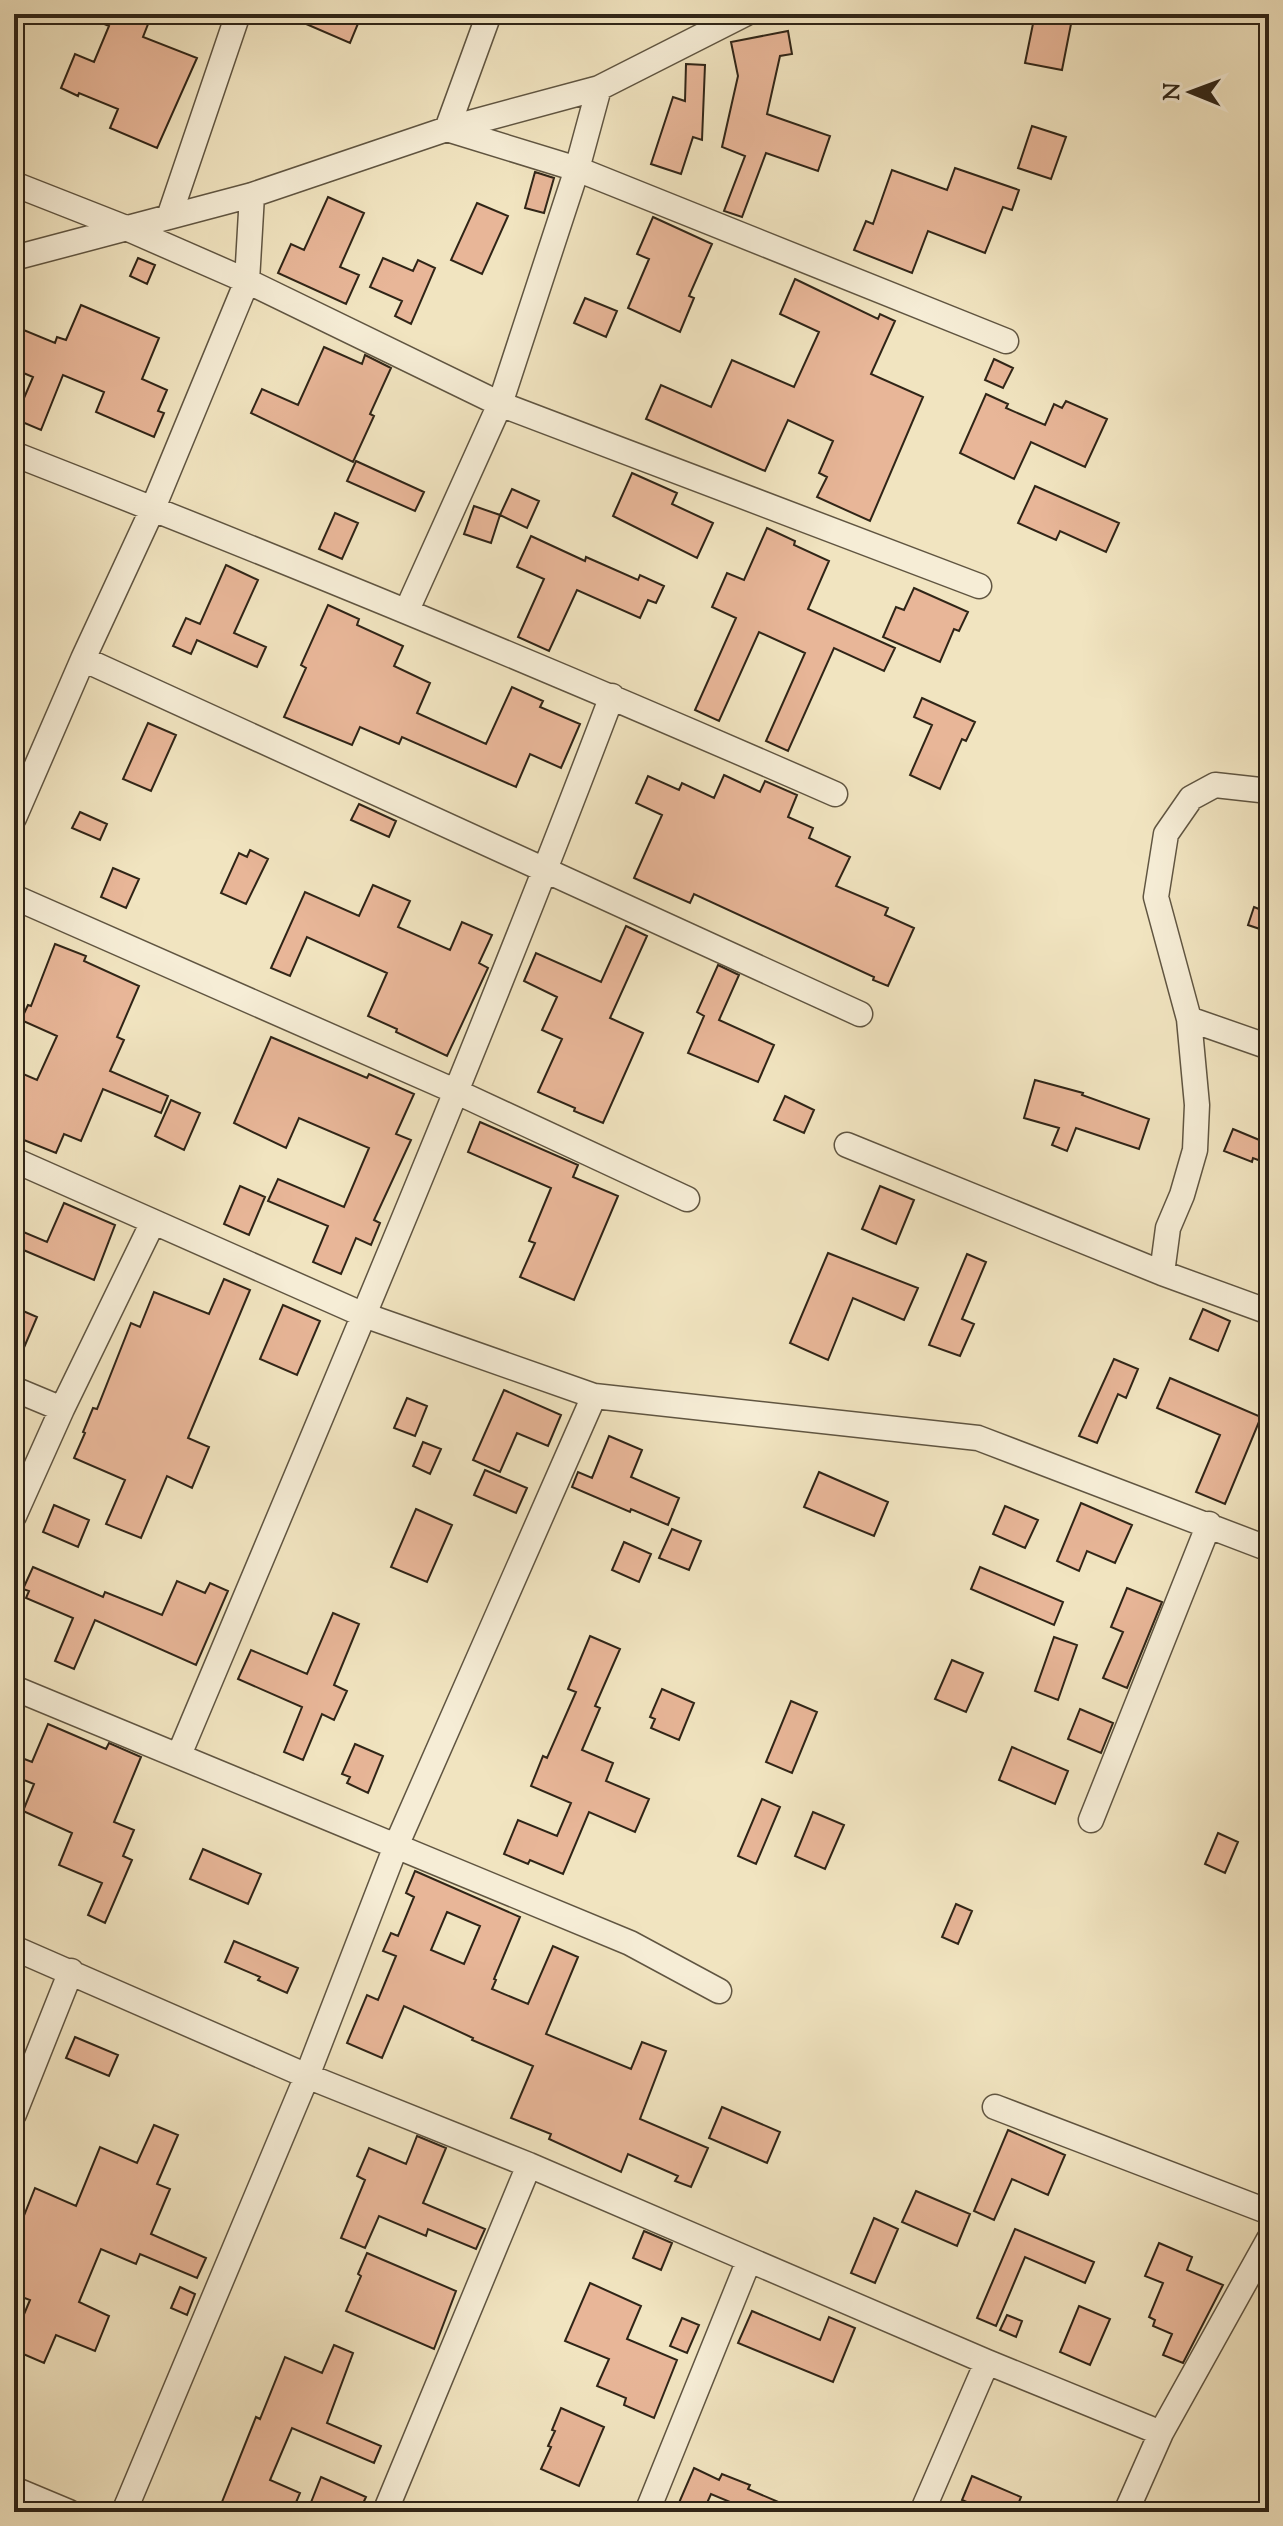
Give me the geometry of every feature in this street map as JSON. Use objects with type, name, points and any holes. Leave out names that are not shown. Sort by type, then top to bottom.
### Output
[{"type":"street","points":[[169,217],[238,14]]},
{"type":"street","points":[[447,129],[489,14]]},
{"type":"street","points":[[14,258],[252,195],[447,129],[599,88],[745,14]]},
{"type":"street","points":[[407,610],[500,404],[577,169],[599,88]]},
{"type":"street","points":[[447,129],[577,169],[1006,341]]},
{"type":"street","points":[[14,184],[126,228],[247,281],[500,404],[979,586]]},
{"type":"street","points":[[14,818],[153,508],[247,281],[252,195]]},
{"type":"street","points":[[14,454],[407,610],[835,794]]},
{"type":"street","points":[[83,659],[860,1014]]},
{"type":"street","points":[[179,1755],[457,1092],[612,696]]},
{"type":"street","points":[[1162,1273],[1168,1228],[1182,1195],[1195,1150],[1197,1105],[1189,1019],[1156,897],[1166,834],[1191,798],[1215,785],[1269,791]]},
{"type":"street","points":[[14,897],[457,1092],[687,1199]]},
{"type":"street","points":[[1189,1019],[1269,1047]]},
{"type":"street","points":[[847,1145],[1162,1273],[1269,1312]]},
{"type":"street","points":[[14,1160],[364,1315],[594,1396],[978,1438],[1269,1549]]},
{"type":"street","points":[[14,1516],[153,1222]]},
{"type":"street","points":[[14,1389],[62,1409]]},
{"type":"street","points":[[124,2512],[307,2076],[396,1846],[594,1396]]},
{"type":"street","points":[[1091,1820],[1209,1524]]},
{"type":"street","points":[[14,1688],[630,1943],[719,1991]]},
{"type":"street","points":[[14,1948],[307,2076],[529,2165],[987,2362],[1161,2433]]},
{"type":"street","points":[[14,2114],[71,1971]]},
{"type":"street","points":[[995,2107],[1269,2212]]},
{"type":"street","points":[[385,2512],[529,2165]]},
{"type":"street","points":[[1126,2512],[1161,2433],[1269,2239]]},
{"type":"street","points":[[647,2512],[749,2260]]},
{"type":"street","points":[[922,2512],[987,2362]]},
{"type":"street","points":[[14,2489],[69,2512]]},
{"type":"building","points":[[81,14],[152,14],[143,37],[197,58],[157,148],[110,128],[118,109],[61,88],[75,54],[94,62],[109,26]]},
{"type":"building","points":[[283,14],[362,14],[350,43]]},
{"type":"building","points":[[1035,14],[1073,14],[1062,70],[1025,63]]},
{"type":"building","points":[[788,31],[792,54],[780,56],[767,114],[830,136],[818,171],[766,153],[742,217],[724,211],[745,156],[722,147],[738,76],[731,42]]},
{"type":"building","points":[[686,64],[705,65],[702,140],[693,137],[681,174],[651,164],[673,97],[685,101]]},
{"type":"building","points":[[1032,126],[1066,137],[1051,179],[1018,168]]},
{"type":"building","points":[[955,168],[1019,190],[1012,210],[1003,207],[985,253],[928,231],[912,273],[854,250],[866,221],[873,224],[892,170],[947,190]]},
{"type":"building","points":[[535,172],[554,178],[544,213],[525,208]]},
{"type":"building","points":[[328,197],[364,213],[340,267],[359,275],[346,304],[278,273],[291,244],[304,250]]},
{"type":"building","points":[[477,203],[508,216],[482,274],[451,260]]},
{"type":"building","points":[[653,217],[712,244],[689,296],[694,298],[680,332],[628,308],[649,259],[637,254]]},
{"type":"building","points":[[138,258],[155,265],[147,284],[130,276]]},
{"type":"building","points":[[383,258],[413,271],[418,260],[435,268],[411,324],[395,316],[402,301],[370,287]]},
{"type":"building","points":[[795,279],[878,319],[880,314],[895,321],[871,374],[923,397],[870,521],[817,497],[827,477],[819,473],[833,441],[788,420],[765,471],[646,419],[661,385],[711,407],[732,360],[794,387],[819,332],[780,314]]},
{"type":"building","points":[[585,298],[617,311],[606,337],[574,323]]},
{"type":"building","points":[[81,305],[159,338],[142,379],[167,390],[158,411],[164,413],[154,437],[96,412],[104,392],[63,375],[41,430],[15,419],[33,377],[14,369],[14,326],[55,343],[57,337],[66,340]]},
{"type":"building","points":[[324,347],[362,364],[365,355],[391,368],[353,462],[251,413],[262,389],[298,405]]},
{"type":"building","points":[[994,359],[1013,368],[1003,388],[985,380]]},
{"type":"building","points":[[986,394],[1008,404],[1006,408],[1045,425],[1054,404],[1062,408],[1066,401],[1107,419],[1085,467],[1031,442],[1014,479],[960,453]]},
{"type":"building","points":[[356,461],[424,492],[415,511],[347,481]]},
{"type":"building","points":[[632,473],[677,493],[672,504],[713,523],[697,558],[613,516]]},
{"type":"building","points":[[1035,486],[1119,523],[1106,552],[1060,531],[1056,540],[1018,523]]},
{"type":"building","points":[[512,489],[539,501],[527,528],[500,515]]},
{"type":"building","points":[[474,506],[500,515],[491,543],[464,534]]},
{"type":"building","points":[[335,513],[358,523],[342,559],[319,549]]},
{"type":"building","points":[[767,528],[829,561],[808,609],[895,648],[884,671],[834,648],[788,751],[766,741],[805,653],[759,632],[719,721],[695,710],[736,618],[712,607],[727,573],[744,580]]},
{"type":"building","points":[[531,536],[585,561],[586,557],[638,580],[640,575],[664,586],[656,603],[648,600],[640,618],[577,590],[549,651],[518,637],[544,579],[517,567]]},
{"type":"building","points":[[226,565],[258,580],[234,633],[266,647],[257,667],[197,640],[191,654],[173,646],[186,618],[200,624]]},
{"type":"building","points":[[914,588],[968,612],[959,631],[954,629],[940,662],[883,637],[896,607],[904,610]]},
{"type":"building","points":[[328,605],[359,619],[357,625],[403,646],[394,666],[430,683],[417,713],[486,744],[512,687],[543,701],[540,707],[580,724],[561,768],[530,754],[516,787],[402,737],[399,744],[360,727],[352,745],[284,717],[306,668],[301,665]]},
{"type":"building","points":[[922,698],[975,722],[966,741],[962,739],[940,789],[910,775],[932,725],[914,717]]},
{"type":"building","points":[[148,723],[176,735],[151,791],[123,779]]},
{"type":"building","points":[[724,775],[760,792],[765,781],[797,795],[788,817],[813,828],[809,838],[850,857],[836,886],[888,908],[885,915],[914,928],[888,986],[694,894],[690,903],[634,878],[662,815],[636,803],[648,776],[679,790],[682,783],[714,798]]},
{"type":"building","points":[[359,804],[396,821],[389,837],[351,820]]},
{"type":"building","points":[[80,812],[107,824],[100,840],[72,828]]},
{"type":"building","points":[[250,850],[268,859],[246,904],[221,893],[239,853],[247,857]]},
{"type":"building","points":[[113,868],[139,879],[126,908],[101,897]]},
{"type":"building","points":[[373,885],[410,901],[398,927],[450,950],[462,922],[492,935],[479,963],[488,968],[447,1056],[368,1016],[387,973],[307,937],[290,976],[271,968],[305,892],[359,916]]},
{"type":"building","points":[[1254,907],[1269,913],[1269,932],[1248,925]]},
{"type":"building","points":[[626,926],[647,936],[610,1018],[643,1033],[603,1123],[538,1092],[562,1039],[542,1030],[557,997],[524,981],[536,953],[601,982]]},
{"type":"building","points":[[55,944],[86,956],[84,961],[139,986],[117,1037],[124,1040],[110,1071],[168,1096],[161,1113],[103,1089],[81,1141],[64,1134],[56,1153],[14,1136],[14,1070],[37,1080],[57,1036],[21,1020],[28,1005],[31,1006]]},
{"type":"building","points":[[718,965],[739,975],[719,1020],[774,1045],[758,1082],[688,1053],[704,1016],[697,1012]]},
{"type":"building","points":[[271,1037],[367,1078],[369,1074],[414,1094],[396,1134],[411,1140],[374,1220],[380,1223],[371,1245],[356,1238],[341,1274],[313,1262],[328,1226],[268,1201],[278,1179],[344,1207],[369,1148],[299,1118],[286,1148],[234,1123]]},
{"type":"building","points":[[1035,1080],[1083,1093],[1149,1119],[1139,1149],[1076,1128],[1067,1151],[1052,1145],[1059,1128],[1024,1118]]},
{"type":"building","points":[[785,1096],[814,1110],[804,1133],[774,1120]]},
{"type":"building","points":[[171,1100],[200,1113],[184,1150],[155,1136]]},
{"type":"building","points":[[480,1122],[578,1165],[573,1177],[618,1196],[574,1300],[520,1277],[535,1243],[529,1241],[551,1188],[468,1152]]},
{"type":"building","points":[[1233,1129],[1269,1144],[1269,1164],[1253,1158],[1252,1162],[1224,1151]]},
{"type":"building","points":[[240,1186],[265,1197],[249,1235],[224,1224]]},
{"type":"building","points":[[880,1186],[914,1200],[896,1244],[862,1229]]},
{"type":"building","points":[[64,1203],[115,1225],[94,1280],[14,1246],[14,1228],[47,1242]]},
{"type":"building","points":[[828,1253],[918,1288],[904,1320],[853,1298],[828,1360],[790,1343]]},
{"type":"building","points":[[967,1254],[986,1262],[962,1319],[974,1324],[960,1356],[929,1345]]},
{"type":"building","points":[[224,1279],[250,1290],[188,1438],[209,1447],[192,1488],[167,1476],[141,1538],[106,1524],[125,1480],[74,1458],[131,1323],[140,1327],[154,1292],[209,1314]]},
{"type":"building","points":[[283,1305],[320,1321],[297,1375],[260,1359]]},
{"type":"building","points":[[14,1307],[37,1317],[14,1371]]},
{"type":"building","points":[[1203,1309],[1230,1321],[1218,1351],[1190,1339]]},
{"type":"building","points":[[1114,1359],[1138,1369],[1126,1398],[1118,1394],[1097,1443],[1079,1436]]},
{"type":"building","points":[[1170,1378],[1261,1417],[1225,1504],[1196,1492],[1220,1435],[1157,1408]]},
{"type":"building","points":[[504,1390],[561,1415],[548,1446],[517,1433],[500,1472],[473,1460]]},
{"type":"building","points":[[407,1398],[427,1406],[415,1436],[394,1428]]},
{"type":"building","points":[[609,1436],[642,1450],[631,1477],[679,1498],[668,1525],[572,1487],[578,1472],[592,1478]]},
{"type":"building","points":[[423,1442],[441,1449],[430,1474],[413,1466]]},
{"type":"building","points":[[485,1470],[527,1488],[516,1513],[474,1495]]},
{"type":"building","points":[[819,1472],[888,1502],[874,1536],[804,1507]]},
{"type":"building","points":[[1081,1503],[1132,1525],[1115,1563],[1087,1551],[1079,1571],[1057,1561]]},
{"type":"building","points":[[54,1505],[89,1520],[78,1547],[43,1532]]},
{"type":"building","points":[[1005,1506],[1038,1520],[1025,1548],[993,1534]]},
{"type":"building","points":[[416,1509],[452,1525],[427,1582],[391,1567]]},
{"type":"building","points":[[672,1529],[701,1541],[689,1570],[659,1558]]},
{"type":"building","points":[[624,1542],[651,1554],[639,1582],[612,1570]]},
{"type":"building","points":[[33,1567],[103,1597],[105,1592],[162,1615],[177,1581],[205,1593],[210,1583],[228,1591],[196,1665],[95,1620],[74,1669],[55,1661],[73,1618],[26,1598],[29,1591],[23,1589]]},
{"type":"building","points":[[980,1567],[1063,1602],[1054,1625],[971,1589]]},
{"type":"building","points":[[1127,1588],[1162,1602],[1127,1688],[1103,1678],[1123,1632],[1111,1627]]},
{"type":"building","points":[[333,1613],[359,1624],[334,1685],[347,1691],[334,1720],[322,1714],[303,1760],[284,1752],[302,1707],[238,1679],[251,1650],[307,1674]]},
{"type":"building","points":[[590,1636],[620,1649],[595,1706],[600,1708],[582,1750],[613,1763],[606,1781],[649,1799],[635,1832],[589,1812],[563,1874],[530,1860],[528,1864],[504,1854],[518,1820],[557,1836],[571,1803],[531,1786],[576,1692],[568,1689]]},
{"type":"building","points":[[1054,1637],[1077,1645],[1058,1700],[1035,1691]]},
{"type":"building","points":[[952,1660],[983,1673],[966,1712],[935,1699]]},
{"type":"building","points":[[662,1689],[694,1703],[679,1740],[651,1728],[655,1719],[650,1717]]},
{"type":"building","points":[[791,1701],[817,1712],[792,1773],[766,1762]]},
{"type":"building","points":[[1080,1709],[1113,1723],[1101,1753],[1068,1739]]},
{"type":"building","points":[[48,1724],[106,1749],[109,1743],[141,1757],[114,1822],[134,1830],[123,1856],[132,1860],[105,1923],[88,1915],[102,1883],[59,1865],[72,1833],[23,1811],[34,1784],[14,1776],[14,1755],[32,1762]]},
{"type":"building","points":[[355,1744],[383,1756],[368,1793],[347,1783],[350,1777],[342,1774]]},
{"type":"building","points":[[1012,1747],[1068,1771],[1055,1804],[999,1780]]},
{"type":"building","points":[[762,1799],[780,1807],[756,1864],[738,1856]]},
{"type":"building","points":[[813,1812],[844,1825],[825,1869],[795,1856]]},
{"type":"building","points":[[1218,1833],[1238,1842],[1225,1873],[1205,1864]]},
{"type":"building","points":[[203,1849],[261,1874],[248,1904],[190,1879]]},
{"type":"building","points":[[415,1871],[520,1917],[492,1989],[528,2004],[553,1946],[578,1957],[546,2034],[631,2069],[642,2042],[666,2051],[640,2119],[708,2148],[691,2187],[675,2181],[678,2176],[628,2154],[621,2172],[549,2139],[551,2134],[511,2118],[533,2066],[404,2006],[382,2058],[347,2043],[367,1995],[378,2000],[396,1956],[383,1951],[391,1933],[398,1936],[414,1897],[406,1893]],"holes":[[[447,1912],[480,1926],[464,1964],[431,1950]]]},
{"type":"building","points":[[956,1904],[972,1911],[958,1944],[942,1937]]},
{"type":"building","points":[[234,1941],[298,1968],[287,1993],[225,1962]]},
{"type":"building","points":[[75,2037],[118,2055],[109,2076],[66,2058]]},
{"type":"building","points":[[722,2107],[780,2132],[767,2163],[709,2138]]},
{"type":"building","points":[[154,2125],[178,2135],[157,2184],[170,2189],[151,2234],[206,2258],[197,2278],[140,2254],[136,2264],[101,2249],[79,2302],[109,2316],[95,2351],[56,2335],[44,2363],[14,2350],[14,2338],[30,2300],[14,2294],[14,2225],[19,2228],[35,2188],[76,2206],[100,2147],[137,2163]]},
{"type":"building","points":[[1008,2130],[1065,2155],[1048,2195],[1012,2179],[994,2220],[974,2211]]},
{"type":"building","points":[[417,2136],[446,2148],[423,2203],[485,2229],[476,2249],[428,2229],[426,2236],[379,2216],[365,2248],[341,2238],[365,2180],[357,2176],[369,2148],[406,2164]]},
{"type":"building","points":[[916,2191],[970,2214],[957,2246],[902,2222]]},
{"type":"building","points":[[874,2218],[898,2229],[875,2283],[851,2273]]},
{"type":"building","points":[[1015,2229],[1094,2262],[1085,2283],[1025,2257],[996,2326],[977,2318]]},
{"type":"building","points":[[644,2231],[672,2243],[661,2270],[633,2258]]},
{"type":"building","points":[[1159,2243],[1192,2257],[1187,2270],[1223,2285],[1183,2363],[1163,2355],[1172,2334],[1153,2326],[1155,2320],[1149,2317],[1163,2283],[1145,2276]]},
{"type":"building","points":[[367,2253],[456,2291],[434,2349],[346,2311]]},
{"type":"building","points":[[590,2283],[641,2306],[627,2339],[677,2360],[654,2418],[624,2405],[626,2398],[597,2386],[609,2359],[565,2341]]},
{"type":"building","points":[[180,2287],[195,2294],[187,2315],[171,2308]]},
{"type":"building","points":[[1079,2306],[1110,2319],[1090,2365],[1060,2352]]},
{"type":"building","points":[[752,2311],[820,2340],[829,2317],[855,2328],[833,2382],[738,2343]]},
{"type":"building","points":[[1007,2315],[1022,2321],[1016,2337],[1000,2330]]},
{"type":"building","points":[[682,2318],[699,2325],[687,2353],[670,2346]]},
{"type":"building","points":[[334,2345],[353,2353],[327,2423],[381,2446],[374,2463],[292,2428],[270,2480],[300,2493],[292,2512],[218,2512],[256,2417],[260,2419],[285,2357],[322,2373]]},
{"type":"building","points":[[561,2408],[604,2427],[579,2486],[541,2469],[551,2447],[548,2446],[555,2431],[552,2430]]},
{"type":"building","points":[[694,2468],[719,2480],[722,2474],[750,2485],[748,2489],[802,2512],[754,2512],[711,2494],[703,2512],[675,2512]]},
{"type":"building","points":[[972,2476],[1021,2497],[1015,2512],[990,2512],[962,2500]]},
{"type":"building","points":[[321,2477],[366,2497],[359,2512],[325,2512],[310,2505]]}]
